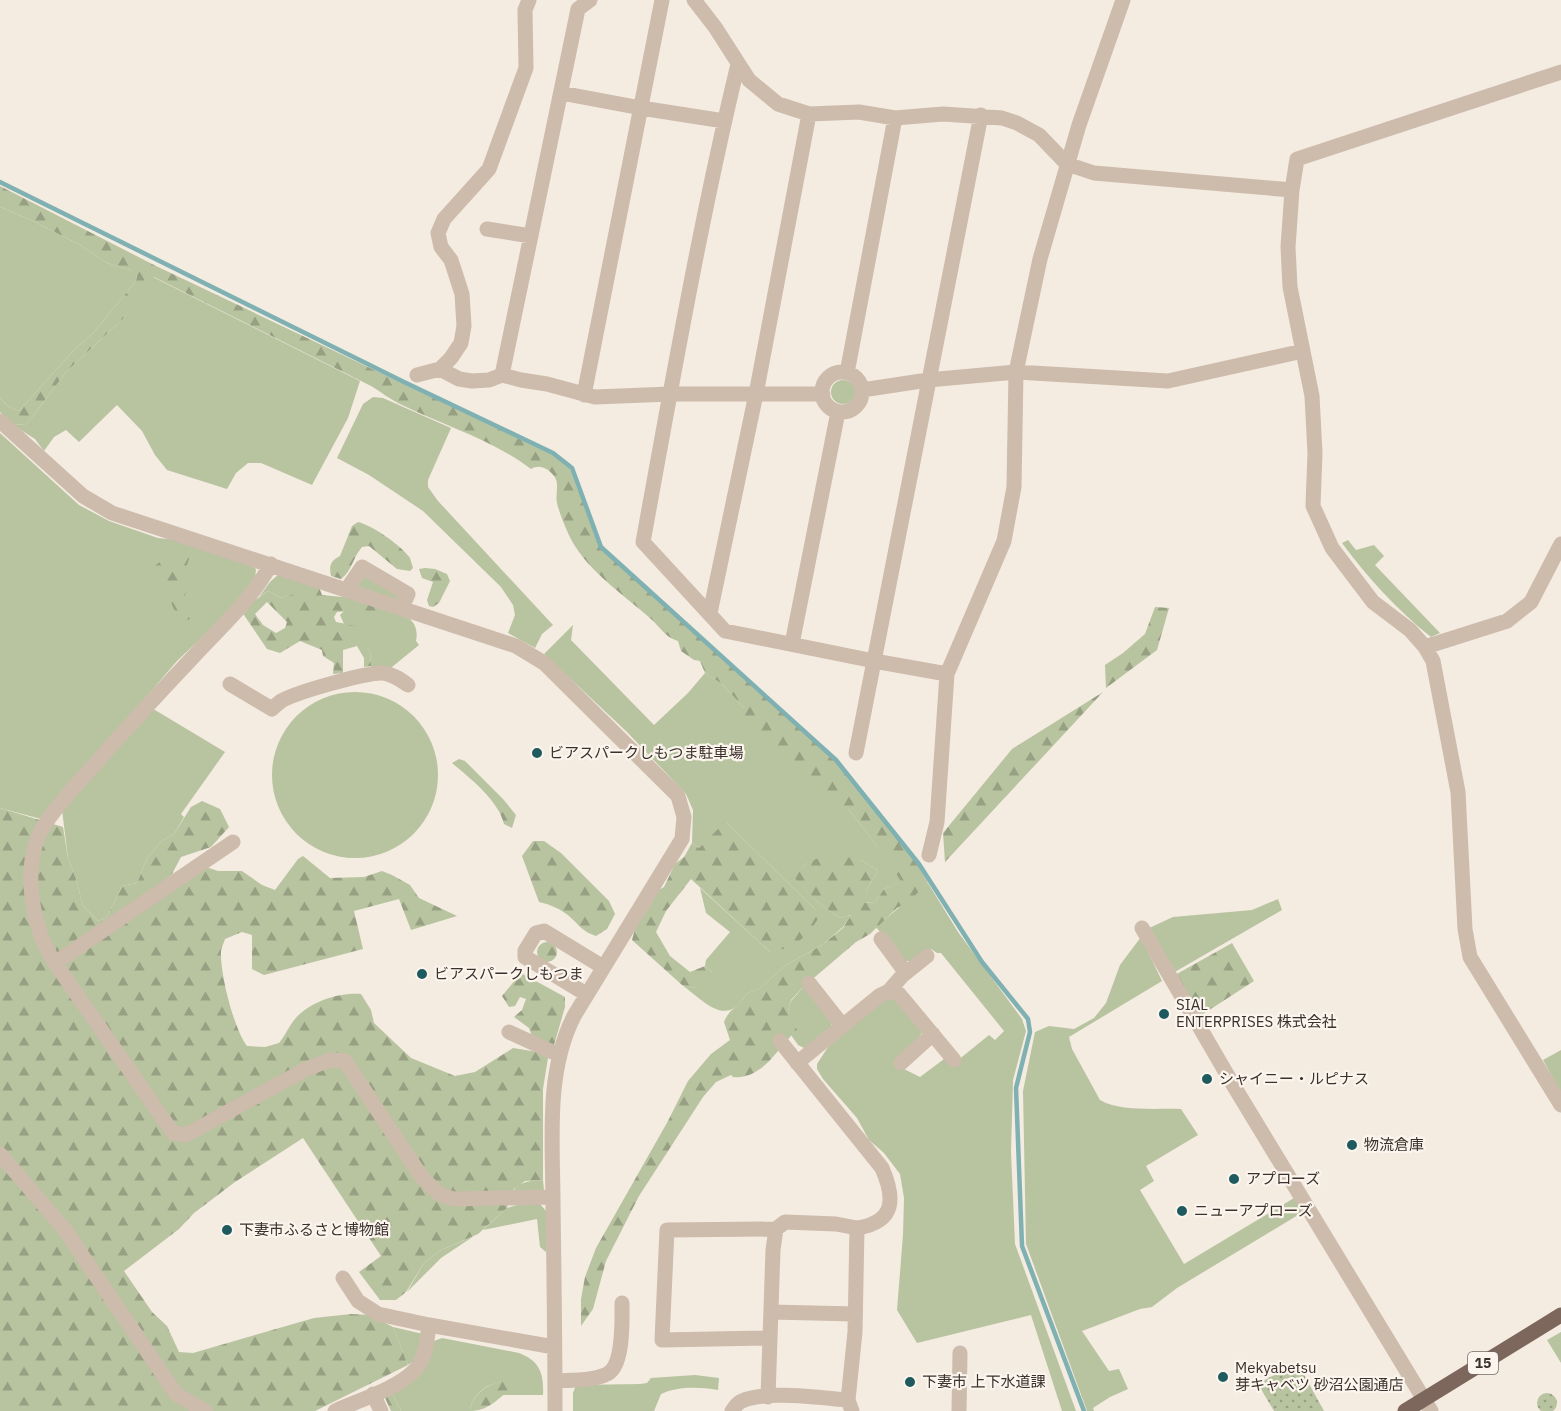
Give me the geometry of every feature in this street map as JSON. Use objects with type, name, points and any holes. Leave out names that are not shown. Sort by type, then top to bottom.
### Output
[{"type":"main road","name":"15","points":[[1405,1411],[1428,1405],[1561,1315]]},
{"type":"street","points":[[417,375],[440,369],[461,343],[464,326],[462,294],[451,260],[441,247],[438,233],[444,219],[489,169],[526,68],[525,10],[529,0]]},
{"type":"street","points":[[502,375],[578,9],[590,0]]},
{"type":"street","points":[[584,395],[662,0]]},
{"type":"street","points":[[694,0],[715,27],[749,80],[778,104],[809,114],[859,112],[895,118],[943,114],[981,115],[1017,123],[1039,135],[1067,164],[1094,173],[1292,190]]},
{"type":"street","points":[[929,855],[937,822],[947,674],[1004,541],[1014,487],[1016,372],[1040,258],[1067,164],[1123,0]]},
{"type":"street","points":[[738,64],[724,121],[643,543],[725,631],[874,662],[947,674]]},
{"type":"street","points":[[1561,72],[1297,159],[1292,190],[1288,247],[1290,287],[1312,396],[1315,453],[1313,506],[1332,548],[1373,602],[1410,630],[1425,646],[1433,661],[1458,792],[1465,929],[1470,957],[1561,1105]]},
{"type":"street","points":[[561,93],[724,121]]},
{"type":"street","points":[[710,613],[756,394],[809,114]]},
{"type":"street","points":[[856,753],[981,115]]},
{"type":"street","points":[[847,373],[895,118]]},
{"type":"street","points":[[487,229],[531,236]]},
{"type":"street","points":[[862,390],[928,380],[1016,372],[1168,381],[1303,351]]},
{"type":"street","points":[[440,369],[459,379],[489,380],[502,375],[596,397],[670,394],[823,394]]},
{"type":"street","points":[[847,373],[857,379],[862,396],[850,411],[838,412],[828,405],[823,388],[830,377],[847,373]]},
{"type":"street","points":[[792,644],[838,412]]},
{"type":"street","points":[[0,421],[83,496],[112,513],[516,646],[544,663],[678,796],[684,817],[682,839],[586,994],[564,1035],[559,1055],[553,1102],[555,1411]]},
{"type":"street","points":[[1425,646],[1507,621],[1531,602],[1561,544]]},
{"type":"street","points":[[271,564],[248,599],[116,739],[64,798],[38,837],[30,874],[34,911],[45,947],[172,1133],[186,1136],[306,1069],[330,1060],[345,1061],[421,1176],[439,1194],[454,1199],[554,1197]]},
{"type":"street","points":[[347,590],[362,567],[408,594],[402,607]]},
{"type":"street","points":[[230,684],[272,709],[282,701],[298,694],[382,673],[397,677],[408,685]]},
{"type":"street","points":[[55,963],[233,842]]},
{"type":"street","points":[[1142,928],[1232,1083],[1428,1405]]},
{"type":"street","points":[[586,994],[525,957],[525,951],[536,933],[544,931],[603,967]]},
{"type":"street","points":[[881,939],[906,973]]},
{"type":"street","points":[[797,1064],[879,996],[889,991],[927,956]]},
{"type":"street","points":[[809,983],[843,1026]]},
{"type":"street","points":[[889,991],[899,994],[954,1060]]},
{"type":"street","points":[[509,1032],[559,1055]]},
{"type":"street","points":[[901,1063],[933,1034]]},
{"type":"street","points":[[770,1338],[662,1340],[667,1230],[776,1229],[785,1222],[836,1224],[857,1228],[871,1226],[883,1217],[891,1200],[890,1188],[882,1168],[780,1041]]},
{"type":"street","points":[[0,1155],[65,1230],[176,1394],[205,1411]]},
{"type":"street","points":[[732,1411],[739,1402],[753,1397],[850,1405],[857,1228]]},
{"type":"street","points":[[768,1397],[776,1229]]},
{"type":"street","points":[[343,1278],[358,1301],[378,1314],[554,1347]]},
{"type":"street","points":[[555,1381],[584,1379],[608,1374],[617,1365],[622,1303]]},
{"type":"street","points":[[771,1312],[855,1314]]},
{"type":"street","points":[[335,1411],[394,1384],[416,1369],[424,1354],[429,1325]]},
{"type":"street","points":[[959,1411],[960,1353]]},
{"type":"street","points":[[373,1394],[381,1411]]},
{"type":"green space","points":[[0,186],[156,266],[553,455],[570,469],[600,548],[835,761],[918,865],[928,883],[870,934],[856,942],[802,988],[791,1000],[788,1011],[797,1030],[769,1061],[744,1077],[731,1075],[716,1082],[703,1097],[639,1196],[606,1261],[593,1309],[581,1326],[581,1299],[585,1277],[596,1248],[688,1081],[711,1054],[730,1040],[724,1022],[726,1017],[746,994],[760,988],[786,965],[822,945],[843,928],[851,915],[840,918],[815,899],[793,876],[807,863],[823,856],[841,856],[861,860],[878,871],[867,889],[865,903],[875,902],[884,889],[901,881],[848,809],[836,809],[820,796],[756,734],[743,719],[744,708],[722,684],[705,673],[700,661],[694,660],[681,651],[678,641],[666,635],[583,558],[560,514],[556,479],[546,469],[537,467],[531,469],[501,450],[418,413],[371,386],[154,277],[150,287],[125,317],[67,371],[27,424],[13,425],[0,412],[0,398],[9,407],[19,411],[73,351],[94,332],[136,281],[137,275],[130,270],[107,263],[80,245],[0,207]]},
{"type":"green space","points":[[0,207],[80,245],[107,263],[137,274],[136,281],[94,332],[73,351],[19,411],[9,407],[0,398]]},
{"type":"green space","points":[[153,277],[360,381],[348,418],[312,485],[261,463],[248,463],[236,473],[227,489],[167,470],[155,455],[142,431],[117,405],[79,442],[66,430],[54,437],[44,451],[35,439],[13,425],[27,424],[67,371],[125,317]]},
{"type":"green space","points":[[838,380],[848,380],[855,387],[855,397],[848,404],[838,404],[831,397],[831,387]]},
{"type":"green space","points":[[373,397],[383,398],[451,428],[428,480],[428,487],[438,501],[553,625],[542,634],[535,648],[508,633],[515,615],[513,605],[501,587],[423,511],[369,475],[337,458],[363,404]]},
{"type":"green space","points":[[0,433],[79,505],[109,521],[158,538],[193,542],[247,562],[256,569],[255,580],[244,598],[177,661],[41,819],[0,808]]},
{"type":"green space","points":[[358,522],[394,542],[410,558],[413,568],[410,571],[397,569],[369,546],[362,547],[348,572],[341,579],[331,576],[331,564],[340,556],[352,526]]},
{"type":"green space","points":[[1348,540],[1356,550],[1374,545],[1384,556],[1375,565],[1440,633],[1431,637],[1395,605],[1342,543]]},
{"type":"green space","points":[[176,553],[188,554],[186,568],[191,576],[185,592],[185,603],[190,619],[184,621],[172,604],[167,583],[154,580],[148,574],[153,567]]},
{"type":"green space","points":[[425,568],[447,574],[450,581],[439,603],[433,607],[429,606],[427,600],[433,582],[422,578],[419,569]]},
{"type":"green space","points":[[361,572],[400,596],[398,602],[354,586]]},
{"type":"green space","points":[[280,573],[304,583],[293,594],[281,598],[268,591],[259,597],[270,582]]},
{"type":"green space","points":[[295,578],[319,587],[322,595],[353,598],[381,607],[384,622],[378,626],[370,627],[347,612],[337,612],[334,617],[336,622],[356,626],[358,629],[356,635],[370,651],[371,666],[364,667],[364,658],[357,646],[343,650],[343,673],[333,674],[334,663],[323,656],[322,650],[300,641],[280,653],[267,649],[242,612],[268,591],[281,598],[293,594]],"holes":[[[267,602],[287,622],[285,628],[276,633],[263,625],[255,614]]]},
{"type":"green space","points":[[367,603],[402,613],[414,624],[416,641],[419,645],[392,667],[371,668],[370,651],[344,624],[340,615],[345,610]]},
{"type":"green space","points":[[1155,607],[1169,608],[1157,650],[1106,688],[1105,665],[1145,634]]},
{"type":"green space","points":[[573,625],[571,640],[654,725],[688,693],[705,673],[722,684],[848,809],[902,881],[884,889],[875,902],[864,903],[867,889],[878,871],[861,860],[807,863],[794,876],[815,899],[840,918],[851,915],[843,927],[822,945],[786,965],[760,988],[746,994],[731,1010],[715,1009],[682,985],[694,988],[712,972],[705,966],[706,960],[730,932],[706,913],[700,888],[770,952],[816,910],[727,823],[699,848],[692,843],[693,810],[686,794],[627,732],[544,654]]},
{"type":"green space","points":[[355,692],[371,693],[387,698],[414,716],[432,743],[437,759],[437,791],[432,807],[414,834],[387,852],[371,857],[355,858],[339,857],[323,852],[296,834],[278,807],[273,791],[272,775],[273,759],[278,743],[296,716],[323,698],[339,693]]},
{"type":"green space","points":[[1103,692],[945,862],[943,833],[1012,749]]},
{"type":"green space","points":[[150,707],[225,752],[181,814],[184,817],[174,834],[162,841],[147,858],[137,883],[122,886],[107,917],[98,921],[83,906],[68,858],[62,810]]},
{"type":"green space","points":[[459,759],[465,761],[516,815],[512,828],[504,824],[501,815],[483,790],[452,763]]},
{"type":"green space","points":[[202,801],[220,809],[229,827],[211,847],[181,857],[172,874],[155,890],[200,865],[218,871],[242,871],[262,885],[275,890],[298,859],[303,856],[330,878],[364,877],[382,871],[410,885],[419,898],[457,916],[411,930],[399,899],[354,911],[363,949],[264,975],[252,969],[252,935],[242,932],[225,939],[221,949],[221,962],[225,987],[237,1027],[247,1046],[265,1047],[279,1043],[295,1019],[316,1003],[343,995],[361,994],[371,1010],[374,1023],[411,1058],[455,1076],[475,1072],[513,1048],[538,1052],[548,1058],[543,1089],[543,1180],[525,1181],[514,1189],[507,1208],[478,1234],[439,1251],[424,1263],[406,1292],[396,1300],[380,1300],[359,1272],[381,1256],[303,1138],[235,1182],[124,1271],[152,1312],[167,1326],[179,1352],[193,1353],[314,1318],[351,1314],[370,1315],[393,1327],[408,1365],[315,1411],[0,1411],[0,808],[63,827],[68,858],[83,906],[98,921],[107,917],[122,886],[137,883],[147,858],[162,841],[174,834],[191,807]]},
{"type":"green space","points":[[724,823],[727,823],[816,910],[818,919],[798,942],[770,952],[691,879],[666,911],[656,932],[670,956],[690,972],[705,966],[712,972],[706,980],[694,988],[682,985],[632,940],[636,925],[657,891],[664,887],[675,864],[684,857],[692,843],[699,848]]},
{"type":"green space","points":[[533,841],[544,841],[561,853],[609,901],[615,914],[607,929],[596,936],[584,930],[562,911],[539,902],[522,856]]},
{"type":"green space","points":[[928,883],[958,932],[1022,1019],[1026,1031],[1013,1080],[1011,1152],[1015,1244],[1076,1411],[1062,1411],[1031,1315],[917,1343],[897,1310],[904,1198],[900,1174],[884,1153],[869,1140],[857,1118],[817,1069],[817,1064],[828,1047],[884,999],[892,997],[922,1033],[900,1067],[920,1077],[944,1059],[957,1061],[989,1035],[995,1040],[1004,1031],[941,953],[931,949],[913,961],[903,961],[876,927]]},
{"type":"green space","points":[[1278,899],[1282,910],[1173,973],[1147,929],[1173,917],[1252,910]]},
{"type":"green space","points":[[1141,937],[1162,981],[1069,1037],[1072,1049],[1100,1100],[1128,1108],[1181,1109],[1198,1135],[1146,1166],[1154,1181],[1140,1190],[1184,1264],[1294,1198],[1303,1212],[1177,1288],[1152,1307],[1140,1309],[1082,1331],[1109,1371],[1119,1369],[1128,1389],[1093,1408],[1094,1411],[1087,1411],[1026,1244],[1023,1091],[1035,1032],[1049,1026],[1074,1029],[1094,1018],[1106,1003],[1120,965]]},
{"type":"green space","points":[[547,942],[554,945],[557,952],[554,959],[547,962],[540,959],[537,952],[540,945]]},
{"type":"green space","points":[[1232,943],[1254,981],[1200,1016],[1175,975]]},
{"type":"green space","points":[[521,973],[565,997],[565,1007],[554,1045],[533,1039],[529,1028],[514,1017],[522,1010],[526,999],[520,997],[515,1006],[509,1007],[502,996]]},
{"type":"green space","points":[[804,986],[832,1022],[831,1028],[804,1048],[798,1045],[791,1035],[796,1030],[788,1011],[791,1001]]},
{"type":"green space","points":[[1561,1050],[1561,1093],[1543,1060]]},
{"type":"green space","points":[[543,1180],[544,1190],[512,1195],[520,1184]]},
{"type":"green space","points":[[520,1204],[540,1204],[546,1211],[546,1252],[540,1247],[537,1219],[483,1230],[507,1208]]},
{"type":"green space","points":[[474,1236],[441,1258],[407,1292],[424,1263],[439,1251]]},
{"type":"green space","points":[[393,1327],[423,1334],[414,1361],[408,1365]]},
{"type":"green space","points":[[1561,1332],[1561,1363],[1547,1340]]},
{"type":"green space","points":[[442,1338],[526,1356],[539,1369],[543,1381],[543,1395],[502,1395],[507,1391],[505,1382],[493,1384],[477,1394],[470,1411],[401,1411],[391,1391],[409,1383],[421,1374],[429,1361],[434,1341]]},
{"type":"green space","points":[[1297,1362],[1324,1411],[1274,1411],[1258,1384]]},
{"type":"green space","points":[[695,1375],[719,1378],[718,1390],[689,1388],[668,1391],[661,1394],[654,1411],[573,1411],[573,1393],[576,1385],[640,1384],[647,1383],[651,1378]]},
{"type":"green space","points":[[505,1381],[508,1391],[486,1407],[470,1411],[474,1399],[482,1390]]},
{"type":"green space","points":[[391,1391],[401,1411],[391,1411],[385,1398]]},
{"type":"green space","points":[[1547,1393],[1554,1396],[1557,1403],[1554,1410],[1547,1413],[1540,1410],[1537,1403],[1540,1396]]},
{"type":"waterway","points":[[0,182],[404,382],[553,453],[572,468],[601,547],[836,760],[919,864],[982,962],[1028,1019],[1030,1032],[1016,1088],[1022,1246],[1084,1411]]},
{"type":"place","name":"ビアスパークしもつま駐車場","points":[[537,753]]},
{"type":"place","name":"ビアスパークしもつま","points":[[422,974]]},
{"type":"place","name":"SIAL ENTERPRISES 株式会社","points":[[1164,1014]]},
{"type":"place","name":"シャイニー・ルピナス","points":[[1207,1079]]},
{"type":"place","name":"物流倉庫","points":[[1352,1145]]},
{"type":"place","name":"アプローズ","points":[[1234,1179]]},
{"type":"place","name":"ニューアプローズ","points":[[1182,1211]]},
{"type":"place","name":"下妻市ふるさと博物館","points":[[227,1230]]},
{"type":"place","name":"Mekyabetsu 芽キャベツ 砂沼公園通店","points":[[1223,1377]]},
{"type":"place","name":"下妻市 上下水道課","points":[[910,1382]]}]
